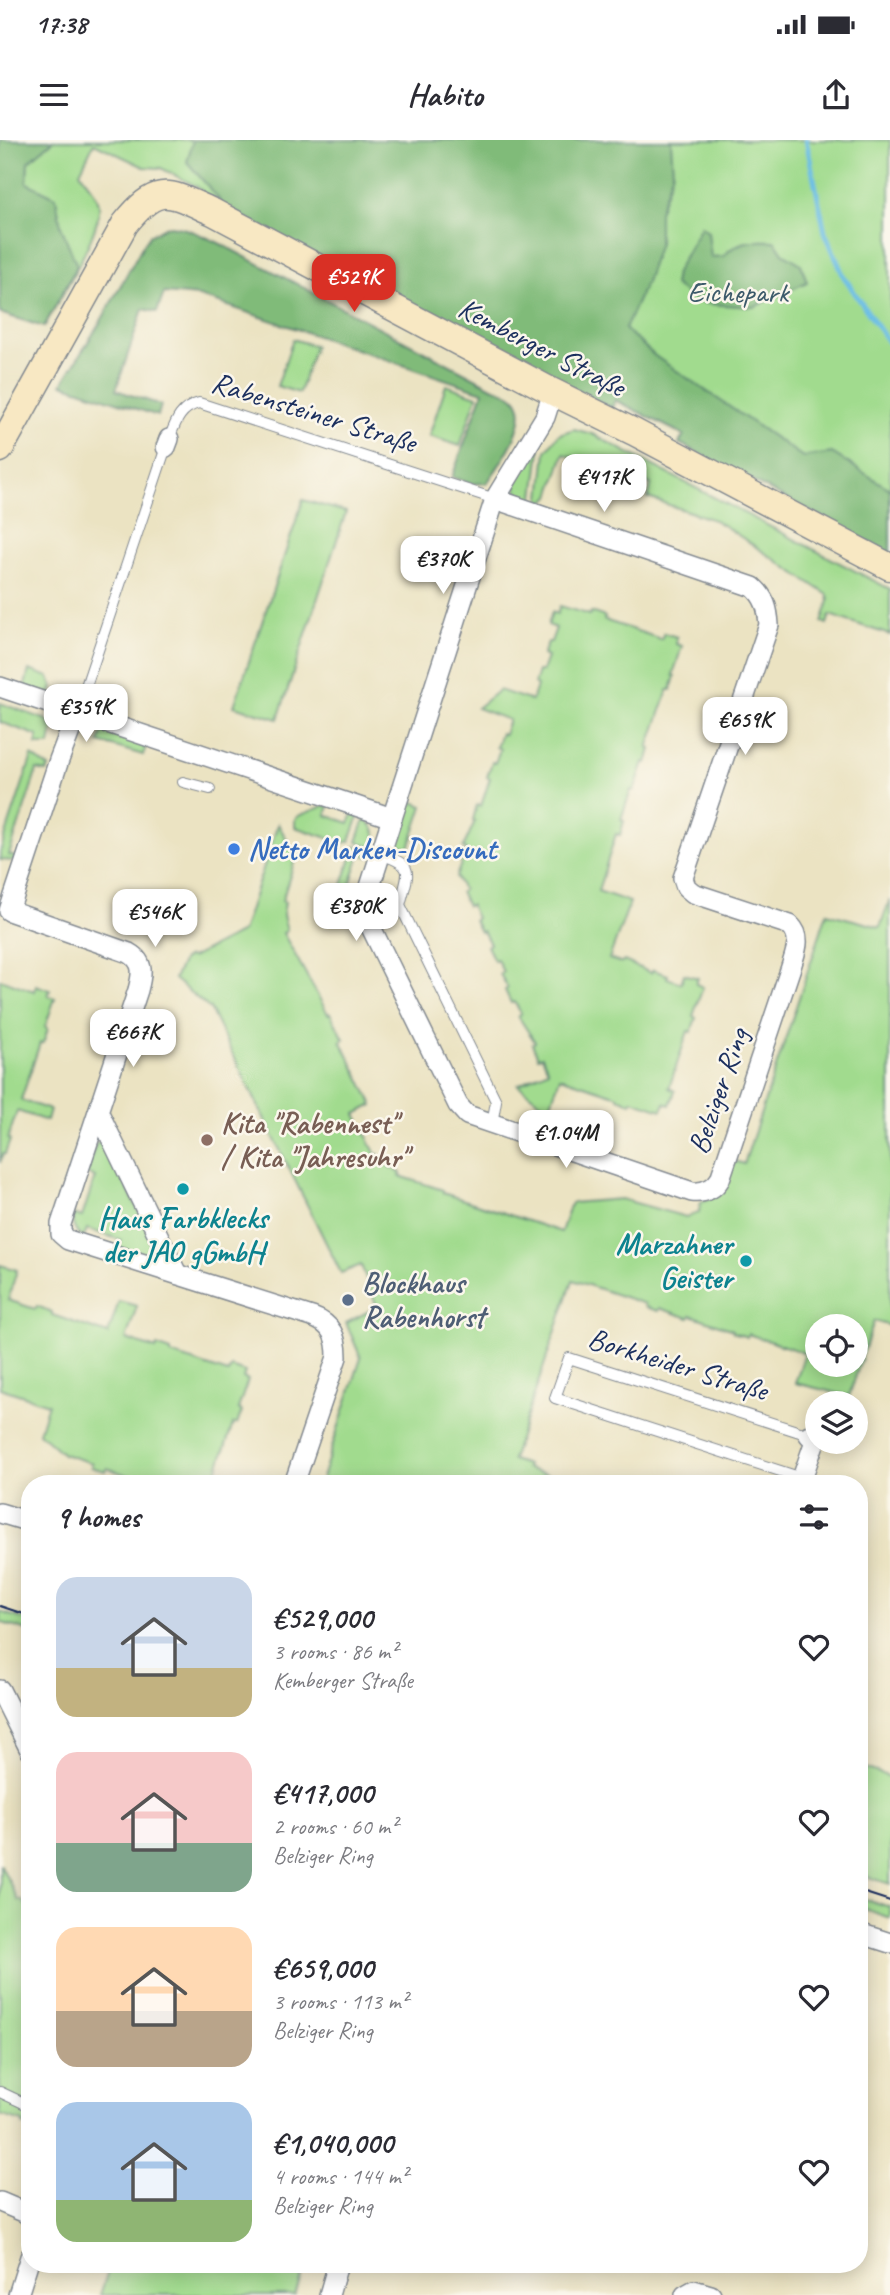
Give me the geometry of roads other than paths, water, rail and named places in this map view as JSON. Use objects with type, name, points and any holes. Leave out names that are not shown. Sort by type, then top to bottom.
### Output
[{"type":"main road","name":"Kemberger Straße","points":[[0,449],[125,224],[140,205],[152,196],[178,196],[890,567]]},
{"type":"street","name":"Belziger Ring","points":[[495,499],[753,587],[762,595],[768,615],[769,625],[684,878],[685,887],[693,893],[790,925],[798,937],[791,967],[720,1179],[716,1186],[701,1193],[467,1115],[458,1105],[364,913],[380,854],[495,499],[545,417],[553,392]]},
{"type":"street","points":[[0,687],[392,818]]},
{"type":"street","name":"Rabensteiner Straße","points":[[77,713],[5,910],[135,956],[141,965],[141,978],[61,1224],[61,1234],[68,1240],[320,1320],[329,1327],[337,1343],[337,1357],[297,1475]]},
{"type":"street","points":[[99,1113],[177,1274]]},
{"type":"street","name":"Borkheider Straße","points":[[803,1475],[810,1454]]},
{"type":"street","points":[[0,1513],[21,1519]]},
{"type":"street","points":[[0,1690],[21,1733]]},
{"type":"street","points":[[868,1936],[890,1943]]},
{"type":"street","points":[[0,2202],[21,2211]]},
{"type":"street","points":[[18,2295],[25,2273]]},
{"type":"street","points":[[328,2295],[335,2273]]},
{"type":"street","points":[[685,2295],[694,2290],[711,2295]]},
{"type":"lane","name":"Rabensteiner Straße","points":[[77,713],[168,443],[181,412],[188,405],[199,403],[495,499]]},
{"type":"lane","points":[[183,782],[211,789]]},
{"type":"lane","points":[[380,854],[396,859],[406,866],[408,873],[400,905],[496,1101],[492,1124]]},
{"type":"lane","name":"Borkheider Straße","points":[[783,1475],[555,1398],[569,1358],[805,1434]]},
{"type":"lane","points":[[0,2092],[21,2102]]},
{"type":"waterway","points":[[806,140],[825,232],[844,277],[890,345]]},
{"type":"tram line","points":[[0,1606],[21,1613]]},
{"type":"tram line","points":[[868,1894],[890,1901]]},
{"type":"place","name":"Netto Marken-Discount","points":[[234,849]]},
{"type":"place","name":"Kita \"Rabennest\" / Kita \"Jahresuhr\"","points":[[207,1140]]},
{"type":"place","name":"Haus Farbklecks der JAO gGmbH","points":[[183,1189]]},
{"type":"place","name":"Marzahner Geister","points":[[746,1261]]},
{"type":"place","name":"Blockhaus Rabenhorst","points":[[348,1300]]},
{"type":"park label","name":"Eichepark","points":[[738,292]]}]
